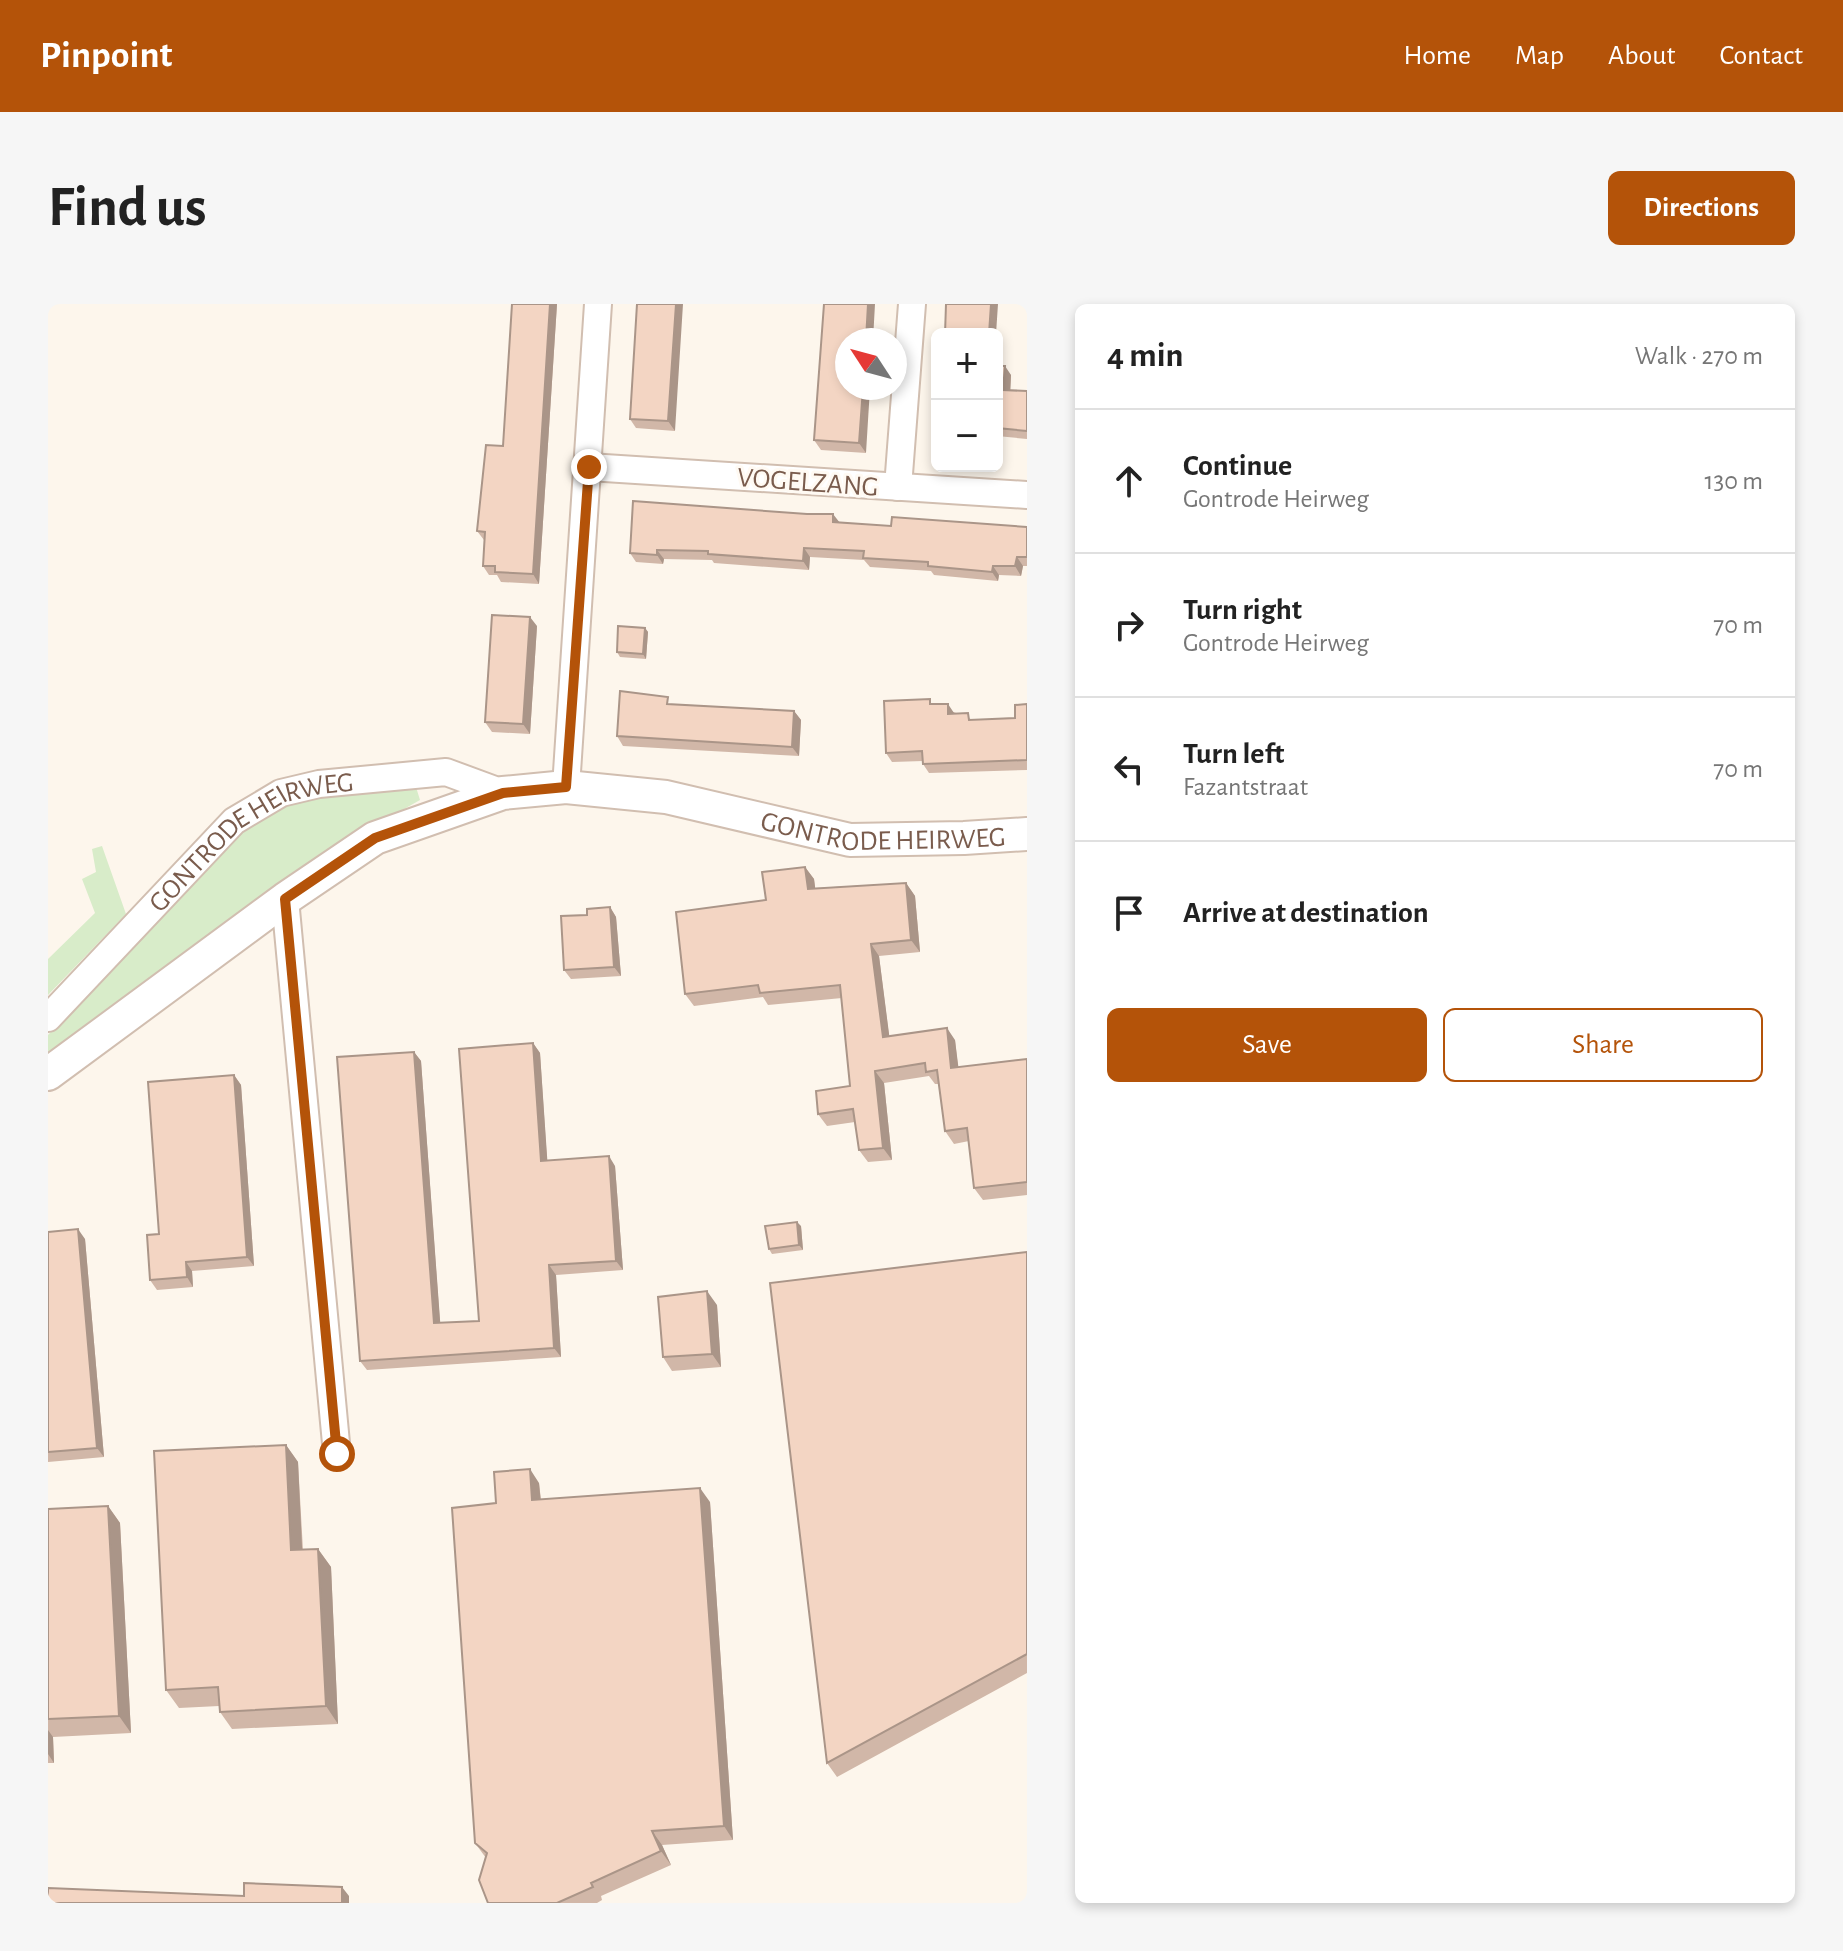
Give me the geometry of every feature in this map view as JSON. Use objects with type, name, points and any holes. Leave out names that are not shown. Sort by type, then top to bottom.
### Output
[{"type":"street","points":[[566,787],[598,304]]},
{"type":"street","points":[[898,487],[912,304]]},
{"type":"street","name":"VOGELZANG","points":[[589,467],[1027,495]]},
{"type":"street","name":"GONTRODE HEIRWEG","points":[[48,1018],[234,821],[281,793],[319,784],[446,772],[503,793]]},
{"type":"street","name":"GONTRODE HEIRWEG","points":[[48,1074],[285,899],[375,838],[503,793],[566,787],[666,797],[850,840],[1027,834]]},
{"type":"street","name":"GONTRODE HEIRWEG","points":[[285,899],[337,1454]]},
{"type":"green space","points":[[337,787],[416,787],[420,800],[330,851],[228,921],[48,1056],[48,1035],[245,828],[286,806]]},
{"type":"green space","points":[[102,846],[126,914],[48,995],[48,959],[95,913],[82,879],[96,872],[92,849]]},
{"type":"building","points":[[512,304],[550,304],[533,574],[495,572],[495,566],[483,566],[485,532],[477,531],[486,445],[503,446]]},
{"type":"building","points":[[637,304],[676,304],[668,421],[630,419]]},
{"type":"building","points":[[824,304],[868,304],[867,328],[835,328],[835,400],[862,400],[859,443],[814,440]]},
{"type":"building","points":[[946,304],[991,304],[989,328],[945,328]]},
{"type":"building","points":[[1003,390],[1027,391],[1027,431],[1003,429]]},
{"type":"building","points":[[633,501],[833,514],[833,522],[891,526],[892,517],[1027,527],[1027,557],[1017,557],[1015,566],[993,566],[992,572],[928,566],[928,562],[863,558],[864,551],[804,548],[803,561],[708,554],[708,551],[657,550],[657,555],[630,553]]},
{"type":"building","points":[[492,615],[530,617],[523,724],[485,722]]},
{"type":"building","points":[[618,626],[645,628],[643,654],[617,652]]},
{"type":"building","points":[[620,691],[668,697],[667,704],[794,711],[792,747],[617,736]]},
{"type":"building","points":[[930,699],[930,704],[948,704],[948,714],[968,713],[969,720],[1015,718],[1015,705],[1027,704],[1027,760],[923,764],[922,751],[886,753],[884,701]]},
{"type":"building","points":[[805,867],[808,889],[906,883],[911,940],[871,944],[883,1037],[947,1028],[951,1068],[1027,1059],[1027,1182],[974,1188],[967,1128],[945,1131],[937,1070],[926,1072],[925,1063],[875,1071],[883,1148],[859,1150],[853,1109],[818,1114],[816,1091],[850,1086],[840,985],[760,993],[758,985],[685,994],[676,912],[766,900],[762,872]]},
{"type":"building","points":[[610,907],[614,967],[564,970],[561,916],[587,915],[587,909]]},
{"type":"building","points":[[533,1043],[541,1161],[609,1156],[616,1261],[549,1265],[554,1348],[360,1361],[337,1057],[414,1052],[434,1323],[479,1321],[459,1049]]},
{"type":"building","points":[[234,1075],[247,1257],[186,1262],[187,1277],[150,1280],[147,1235],[159,1234],[148,1082]]},
{"type":"building","points":[[797,1222],[799,1245],[769,1249],[765,1226]]},
{"type":"building","points":[[78,1229],[97,1448],[48,1452],[48,1232]]},
{"type":"building","points":[[1027,1252],[1027,1654],[827,1763],[770,1283]]},
{"type":"building","points":[[707,1291],[712,1354],[663,1357],[658,1297]]},
{"type":"building","points":[[286,1445],[291,1550],[318,1549],[326,1706],[220,1712],[218,1687],[166,1690],[154,1451]]},
{"type":"building","points":[[530,1469],[532,1500],[700,1488],[724,1826],[652,1831],[661,1851],[591,1883],[593,1887],[557,1903],[488,1903],[479,1880],[487,1853],[475,1843],[452,1508],[496,1503],[494,1472]]},
{"type":"building","points":[[108,1506],[119,1716],[48,1719],[48,1509]]},
{"type":"building","points":[[244,1883],[342,1887],[342,1903],[48,1903],[48,1888],[244,1896]]},
{"type":"route","points":[[337,1454],[285,899],[375,838],[503,793],[566,787],[589,467]]}]
